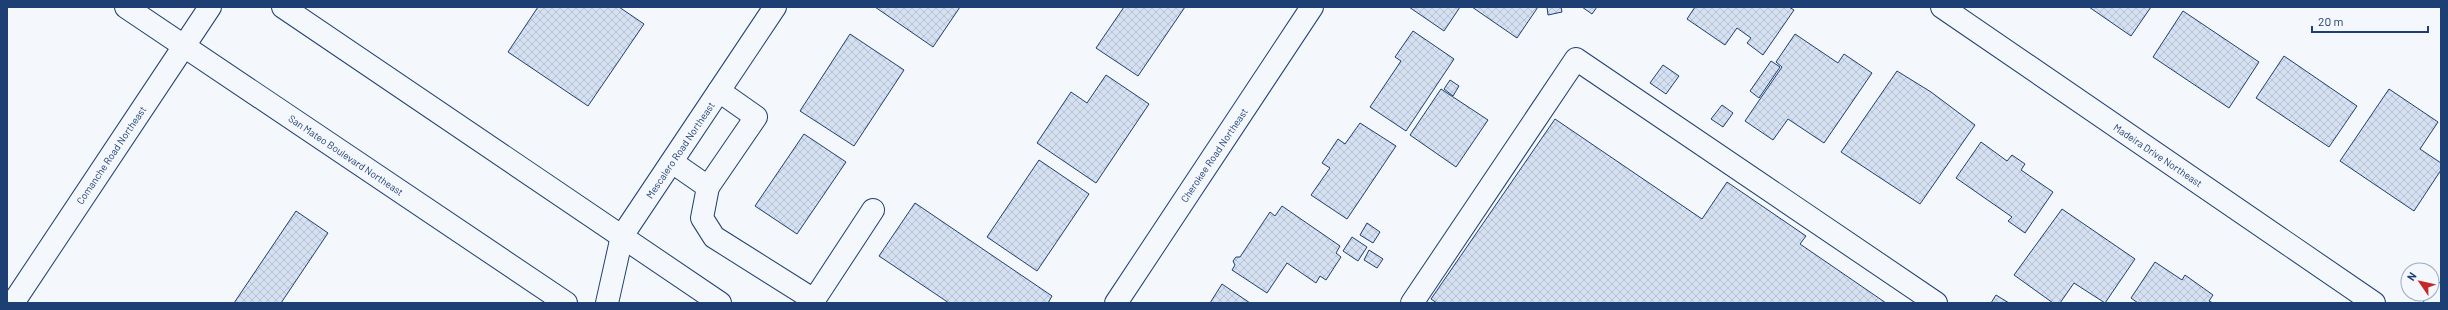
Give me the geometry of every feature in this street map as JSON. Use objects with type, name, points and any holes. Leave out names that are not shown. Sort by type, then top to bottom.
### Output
[{"type":"street","name":"San Mateo Boulevard Northeast","points":[[126,7],[566,303]]},
{"type":"street","name":"Comanche Road Northeast","points":[[12,303],[210,7]]},
{"type":"street","points":[[283,7],[720,303]]},
{"type":"street","name":"Mescalero Road Northeast","points":[[607,303],[622,236],[775,7]]},
{"type":"street","name":"Cherokee Road Northeast","points":[[1116,303],[1312,7]]},
{"type":"street","name":"Madeira Drive Northeast","points":[[1942,7],[2374,303]]},
{"type":"street","points":[[1412,303],[1576,59],[1936,303]]},
{"type":"street","points":[[719,90],[756,117],[708,187],[702,218],[714,237],[815,302],[873,210]]},
{"type":"street","points":[[672,162],[708,187]]},
{"type":"street","points":[[2435,303],[2441,294]]},
{"type":"building","points":[[538,7],[619,7],[644,24],[588,106],[508,52]]},
{"type":"building","points":[[875,7],[960,7],[933,47]]},
{"type":"building","points":[[1124,7],[1185,7],[1138,76],[1096,48]]},
{"type":"building","points":[[1409,7],[1460,7],[1444,31]]},
{"type":"building","points":[[1472,7],[1538,7],[1517,38]]},
{"type":"building","points":[[1547,7],[1561,7],[1562,12],[1548,15]]},
{"type":"building","points":[[1582,7],[1597,7],[1592,14]]},
{"type":"building","points":[[1695,7],[1789,7],[1794,10],[1763,55],[1747,43],[1751,38],[1737,28],[1725,45],[1687,19]]},
{"type":"building","points":[[2089,7],[2151,7],[2131,36]]},
{"type":"building","points":[[2183,11],[2259,62],[2229,108],[2153,57]]},
{"type":"building","points":[[1413,31],[1454,59],[1406,131],[1370,107],[1401,61],[1395,57]]},
{"type":"building","points":[[850,34],[904,70],[854,146],[800,111]]},
{"type":"building","points":[[1795,34],[1838,63],[1844,54],[1872,73],[1824,143],[1788,119],[1773,140],[1745,121],[1782,67],[1776,62]]},
{"type":"building","points":[[2284,56],[2357,106],[2329,147],[2256,98]]},
{"type":"building","points":[[1771,61],[1780,67],[1759,98],[1750,91]]},
{"type":"building","points":[[1663,65],[1679,76],[1666,94],[1650,83]]},
{"type":"building","points":[[1897,71],[1931,92],[1975,125],[1920,204],[1841,152]]},
{"type":"building","points":[[1106,75],[1149,104],[1096,183],[1037,143],[1071,92],[1087,103]]},
{"type":"building","points":[[1450,80],[1459,86],[1453,96],[1444,89]]},
{"type":"building","points":[[1441,89],[1488,120],[1456,167],[1410,135]]},
{"type":"building","points":[[2389,89],[2438,122],[2420,149],[2441,163],[2441,170],[2414,211],[2340,161]]},
{"type":"building","points":[[1722,105],[1733,113],[1723,127],[1711,119]]},
{"type":"building","points":[[1555,119],[1702,219],[1727,182],[1806,236],[1800,244],[1886,303],[1437,303],[1431,299]]},
{"type":"building","points":[[1360,123],[1396,146],[1347,219],[1311,195],[1330,168],[1322,163],[1338,139],[1345,144]]},
{"type":"building","points":[[804,134],[846,162],[797,234],[755,206]]},
{"type":"building","points":[[1981,142],[2007,161],[2012,155],[2025,164],[2021,170],[2053,192],[2025,233],[2008,221],[2012,217],[1956,178]]},
{"type":"building","points":[[1039,160],[1089,194],[1037,271],[987,237]]},
{"type":"building","points":[[915,203],[1052,296],[1048,303],[949,303],[879,256]]},
{"type":"building","points":[[1282,206],[1340,246],[1336,253],[1341,257],[1326,280],[1320,276],[1316,283],[1287,263],[1267,293],[1232,270],[1235,265],[1233,261],[1236,257],[1240,257],[1270,212],[1275,216]]},
{"type":"building","points":[[2062,209],[2135,259],[2105,303],[2074,283],[2060,303],[2053,303],[2014,275]]},
{"type":"building","points":[[296,211],[328,233],[281,303],[234,303]]},
{"type":"building","points":[[1367,223],[1380,232],[1373,243],[1360,235]]},
{"type":"building","points":[[1352,237],[1367,247],[1358,261],[1343,251]]},
{"type":"building","points":[[1369,250],[1383,259],[1377,268],[1364,260]]},
{"type":"building","points":[[2155,262],[2182,280],[2185,275],[2213,295],[2209,301],[2213,303],[2138,303],[2131,298]]},
{"type":"building","points":[[1222,284],[1250,303],[1210,303]]},
{"type":"building","points":[[1996,295],[2009,303],[1991,303]]}]
